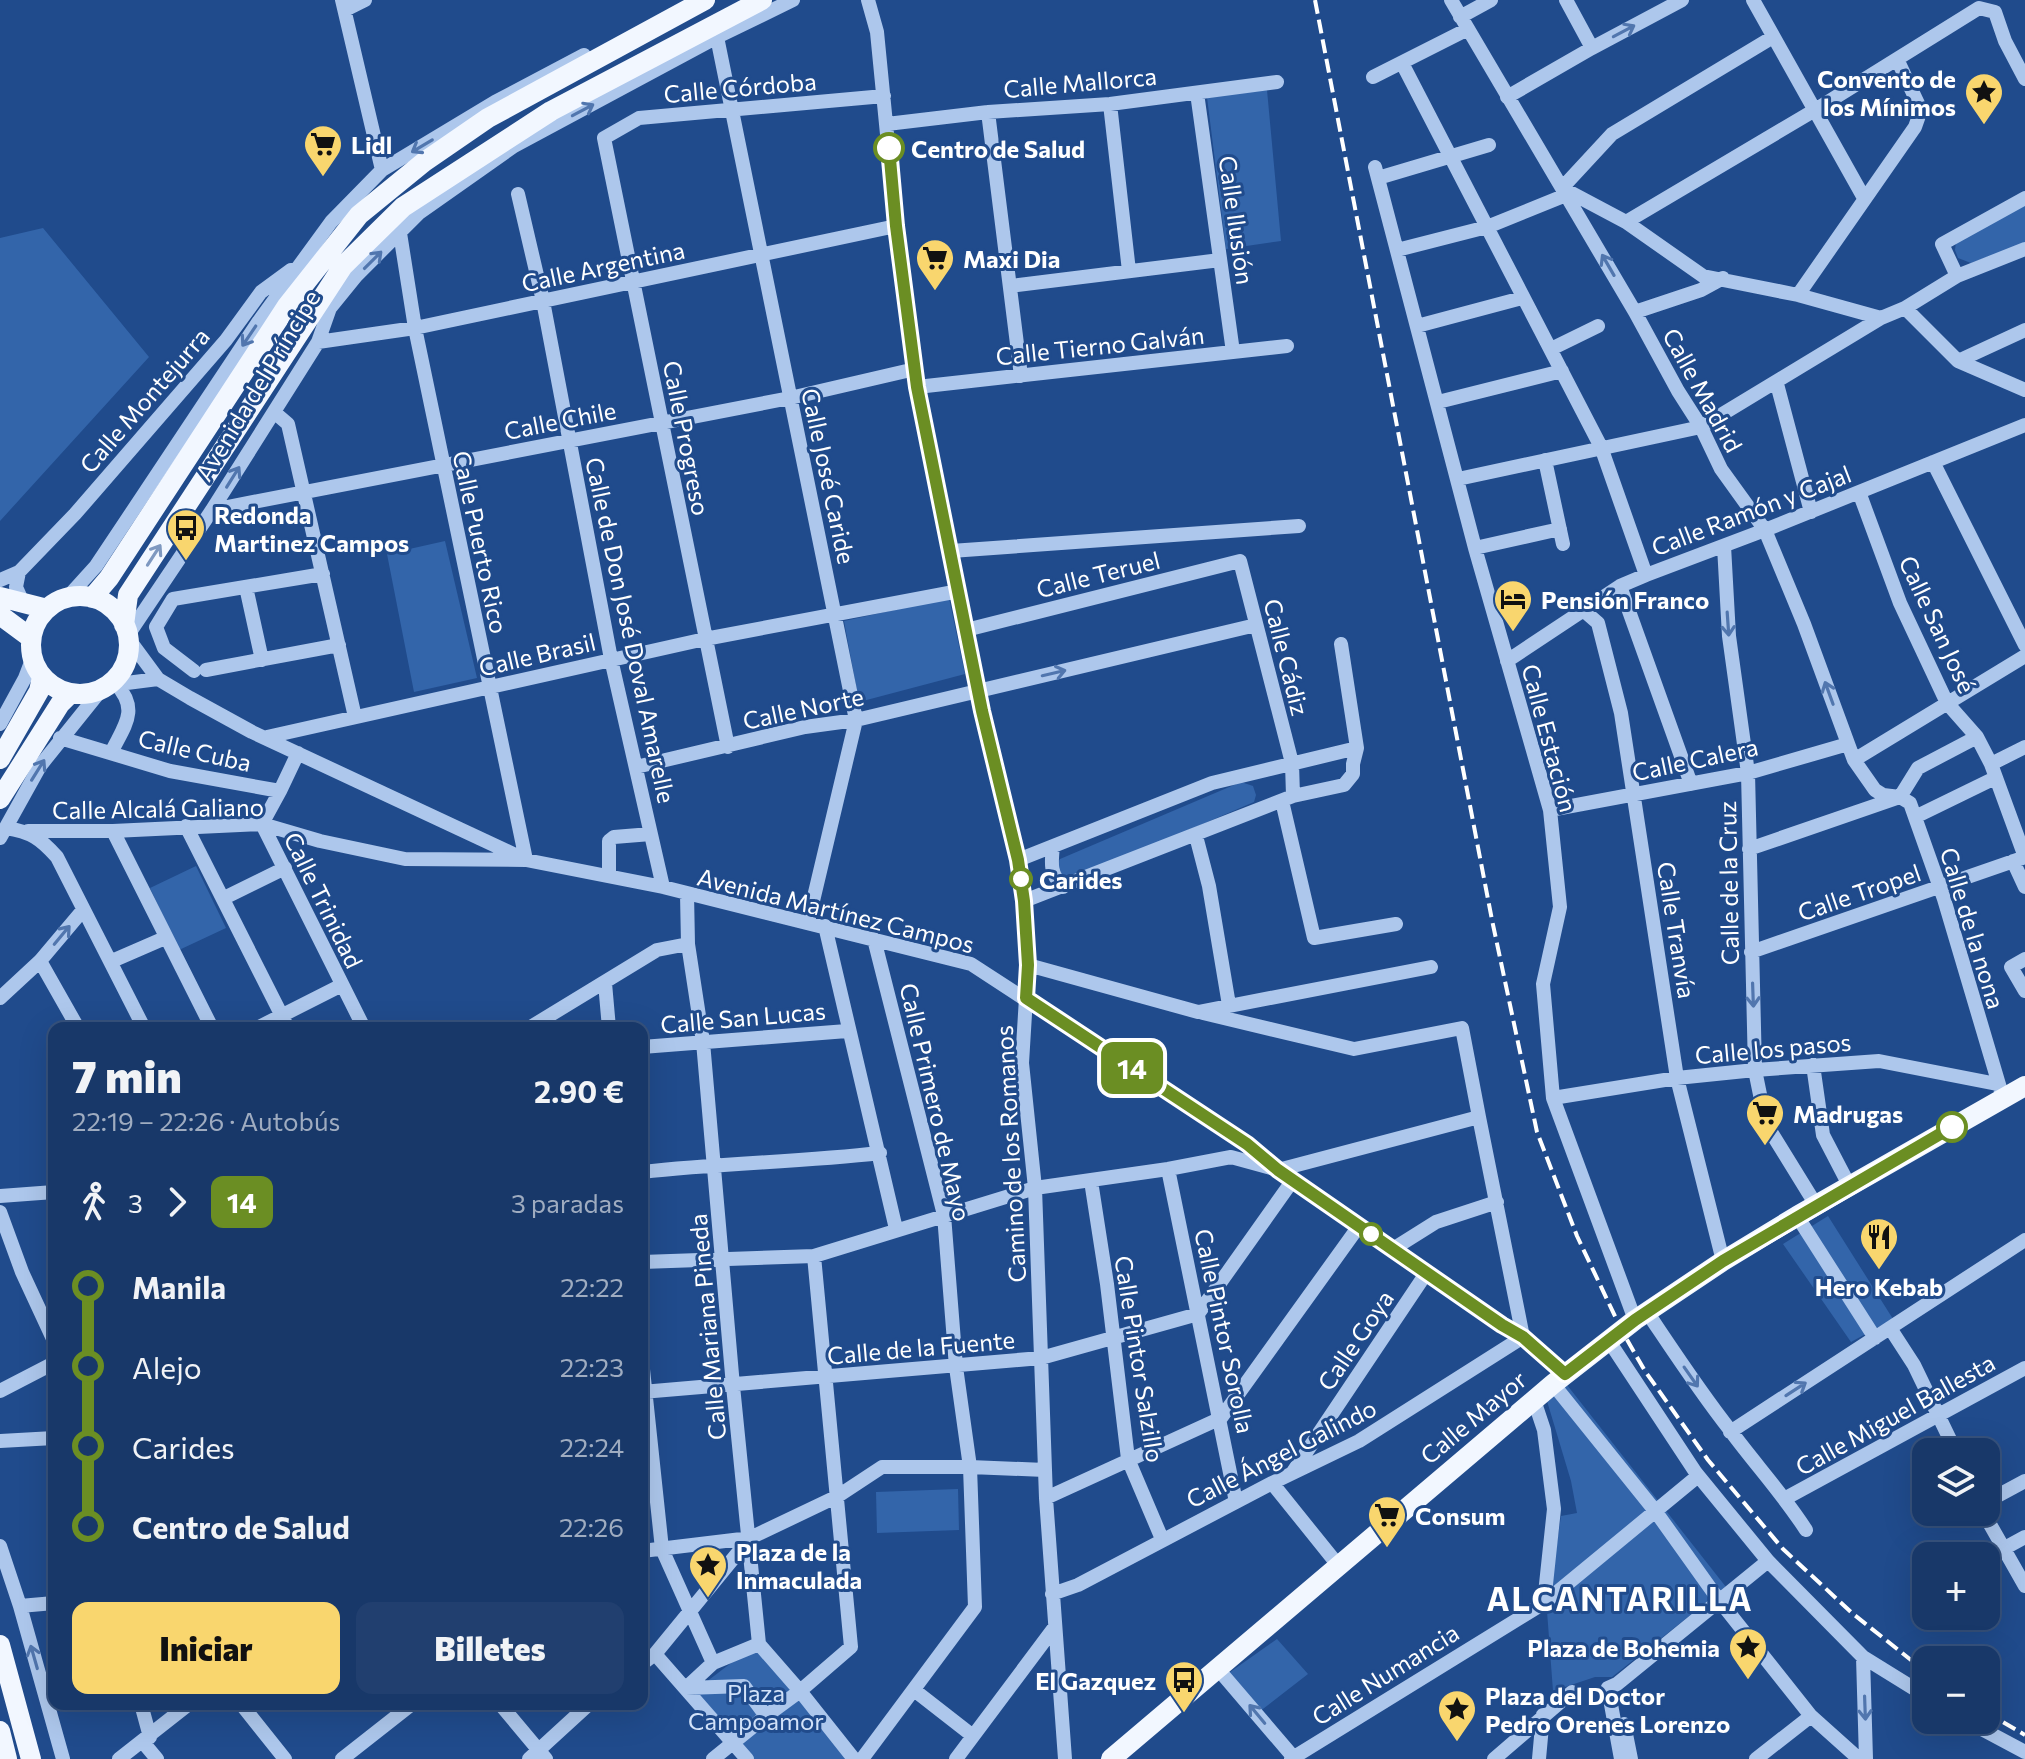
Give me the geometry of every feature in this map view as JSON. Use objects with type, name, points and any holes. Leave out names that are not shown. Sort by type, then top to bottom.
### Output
[{"type":"main road","name":"Avenida del Príncipe","points":[[92,598],[109,578],[287,306],[359,215],[424,162],[488,118],[705,0]]},
{"type":"main road","name":"Avenida del Príncipe","points":[[127,633],[128,595],[343,266],[403,207],[551,111],[762,0]]},
{"type":"main road","points":[[0,597],[47,609]]},
{"type":"main road","points":[[67,598],[92,598],[108,605],[127,633],[127,660],[118,677],[108,686],[87,694],[57,689],[42,677],[36,667],[32,648],[37,621],[47,609],[67,598]]},
{"type":"main road","points":[[0,615],[32,648]]},
{"type":"main road","points":[[0,759],[39,691],[42,677]]},
{"type":"main road","points":[[0,799],[60,704],[71,693]]},
{"type":"main road","name":"Calle Mayor","points":[[1111,1759],[1559,1379],[1641,1316],[1797,1216],[2014,1091]]},
{"type":"main road","points":[[0,1645],[31,1759]]},
{"type":"main road","points":[[0,1731],[7,1759]]},
{"type":"street","points":[[365,0],[343,5],[382,170]]},
{"type":"street","name":"Avenida del Príncipe","points":[[67,598],[96,566],[259,321],[331,222],[382,170],[495,102],[686,0]]},
{"type":"street","name":"Avenida del Príncipe","points":[[127,633],[212,510],[318,342],[330,308],[356,276],[419,213],[514,146],[717,37],[793,0]]},
{"type":"street","name":"Camino de los Romanos","points":[[868,0],[877,32],[896,226],[917,387],[978,690],[1018,860],[1024,901],[1028,965],[1022,1063],[1035,1188],[1046,1498],[1065,1759]]},
{"type":"street","name":"Camino de los Romanos","points":[[877,32],[880,0]]},
{"type":"street","name":"Calle Madrid","points":[[1451,0],[1635,312],[1701,427],[1721,469],[1765,530],[1804,624],[1854,760],[1875,790],[1883,795],[1900,797]]},
{"type":"street","points":[[1373,77],[1402,63],[1464,23],[1491,0]]},
{"type":"street","points":[[1566,0],[1592,48]]},
{"type":"street","points":[[1507,97],[1682,0]]},
{"type":"street","points":[[1753,0],[1864,198]]},
{"type":"street","points":[[1626,222],[1979,8],[1995,12],[2005,41],[2025,79]]},
{"type":"street","name":"Calle José Caride","points":[[717,37],[856,720],[808,922]]},
{"type":"street","points":[[1397,250],[1487,227],[1564,191],[1612,134],[1773,37]]},
{"type":"street","points":[[1798,295],[1915,127],[1921,110],[1897,59]]},
{"type":"street","points":[[1402,63],[1601,447],[1646,575]]},
{"type":"street","name":"Calle Mallorca","points":[[887,124],[988,112],[1110,104],[1277,82]]},
{"type":"street","name":"Calle Ilusión","points":[[1197,93],[1233,352]]},
{"type":"street","name":"Calle Córdoba","points":[[604,138],[639,118],[884,96]]},
{"type":"street","points":[[1110,104],[1129,271]]},
{"type":"street","points":[[988,112],[1021,376]]},
{"type":"street","name":"Calle Progreso","points":[[604,138],[728,747]]},
{"type":"street","points":[[1451,156],[1489,145]]},
{"type":"street","name":"Calle Estación","points":[[1451,156],[1377,173],[1475,548],[1550,810],[1560,907],[1543,984],[1553,1098],[1641,1316],[1730,1432],[1786,1498],[1806,1530]]},
{"type":"street","points":[[1564,191],[1626,222],[1703,276],[1798,295],[1881,318]]},
{"type":"street","name":"Calle de Don José Doval Amarelle","points":[[518,194],[543,301],[611,659],[663,887]]},
{"type":"street","points":[[1957,276],[1942,244],[2025,198]]},
{"type":"street","name":"Calle Argentina","points":[[318,342],[415,328],[896,226]]},
{"type":"street","name":"Calle Puerto Rico","points":[[400,233],[415,328],[526,860]]},
{"type":"street","points":[[1458,479],[1701,427],[1777,384],[1881,318],[1905,308],[1957,276],[2025,249]]},
{"type":"street","name":"Calle Montejurra","points":[[19,572],[105,480],[226,340],[261,292],[304,260]]},
{"type":"street","points":[[1010,286],[1220,260]]},
{"type":"street","points":[[1635,312],[1701,290],[1723,278]]},
{"type":"street","points":[[1417,326],[1522,298]]},
{"type":"street","points":[[1905,308],[1958,361],[2023,389]]},
{"type":"street","points":[[1551,349],[1598,326]]},
{"type":"street","points":[[1958,361],[2025,330]]},
{"type":"street","name":"Calle Tierno Galván","points":[[917,387],[1287,346]]},
{"type":"street","name":"Calle Chile","points":[[212,510],[790,398],[915,369]]},
{"type":"street","points":[[1438,402],[1562,371]]},
{"type":"street","points":[[1777,384],[1811,512]]},
{"type":"street","points":[[274,412],[288,424],[355,717]]},
{"type":"street","name":"Calle Ramón y Cajal","points":[[1507,661],[1620,586],[2025,425]]},
{"type":"street","points":[[1475,548],[1562,537],[1545,460]]},
{"type":"street","points":[[1933,462],[2025,645]]},
{"type":"street","name":"Calle San José","points":[[1859,492],[1900,603],[1947,703],[1977,737],[1993,771],[2021,859],[2025,887]]},
{"type":"street","points":[[951,551],[1299,526]]},
{"type":"street","name":"Calle de la Cruz","points":[[1724,546],[1729,636],[1748,773],[1755,1070],[1766,1124],[1816,1205]]},
{"type":"street","name":"Calle Cádiz","points":[[1240,561],[1292,763],[1288,798],[1314,938],[1396,924]]},
{"type":"street","name":"Calle Teruel","points":[[966,630],[1240,561]]},
{"type":"street","points":[[0,580],[19,572]]},
{"type":"street","points":[[19,572],[16,587],[23,603]]},
{"type":"street","points":[[323,574],[173,599],[156,627],[164,648],[200,670],[339,645]]},
{"type":"street","points":[[1620,586],[1691,784]]},
{"type":"street","points":[[246,587],[262,660]]},
{"type":"street","name":"Calle Brasil","points":[[267,737],[705,639],[959,591]]},
{"type":"street","name":"Calle Tranvía","points":[[1583,610],[1598,623],[1621,713],[1677,1078],[1723,1261]]},
{"type":"street","name":"Calle Norte","points":[[636,767],[805,727],[856,720],[1256,625]]},
{"type":"street","name":"Avenida Martínez Campos","points":[[127,633],[158,679],[203,705],[526,860],[663,887],[971,964],[1026,998],[1247,1144],[1278,1170],[1523,1337],[1559,1379],[1718,1599],[1811,1716],[1859,1759]]},
{"type":"street","points":[[1024,901],[1288,798],[1344,785],[1353,774],[1357,748],[1341,644]]},
{"type":"street","points":[[0,724],[25,678],[32,648]]},
{"type":"street","points":[[1854,760],[2025,656]]},
{"type":"street","points":[[3,833],[40,766],[60,738],[108,686],[158,679]]},
{"type":"street","points":[[108,686],[128,697],[130,713],[111,753]]},
{"type":"street","points":[[1749,849],[1900,797],[1918,768],[1977,737]]},
{"type":"street","name":"Calle Cuba","points":[[60,738],[170,771],[280,791],[298,753]]},
{"type":"street","name":"Calle Calera","points":[[1550,810],[1748,773],[1848,744]]},
{"type":"street","points":[[1915,817],[1993,771],[2025,747]]},
{"type":"street","points":[[1018,860],[1212,783],[1357,748]]},
{"type":"street","name":"Calle Trinidad","points":[[280,791],[262,824],[361,1022]]},
{"type":"street","name":"Calle de la nona","points":[[1900,797],[1910,803],[1962,958],[2014,1091]]},
{"type":"street","name":"Calle Alcalá Galiano","points":[[3,833],[262,824],[320,841],[405,859],[526,860]]},
{"type":"street","points":[[186,826],[285,1022],[342,985]]},
{"type":"street","points":[[28,831],[57,857],[141,1022]]},
{"type":"street","points":[[113,831],[209,1022]]},
{"type":"street","points":[[609,876],[609,841],[614,837],[651,834]]},
{"type":"street","points":[[1196,836],[1209,886],[1229,1005]]},
{"type":"street","points":[[1053,846],[1053,877],[1063,887]]},
{"type":"street","name":"Calle Tropel","points":[[1751,952],[2021,859]]},
{"type":"street","points":[[224,898],[285,868]]},
{"type":"street","name":"Calle Mariana Pineda","points":[[687,894],[688,944],[703,1042],[759,1644]]},
{"type":"street","points":[[0,998],[40,961],[83,910]]},
{"type":"street","points":[[825,926],[847,1031],[880,1153],[896,1229]]},
{"type":"street","points":[[112,961],[165,938]]},
{"type":"street","name":"Calle Primero de Mayo","points":[[862,1759],[975,1607],[970,1467],[956,1367],[944,1215],[874,939]]},
{"type":"street","points":[[539,1022],[657,950],[688,944]]},
{"type":"street","points":[[2025,959],[2011,967],[2025,991]]},
{"type":"street","points":[[40,961],[75,1022]]},
{"type":"street","points":[[1028,965],[1198,1012],[1354,1049],[1462,1028],[1523,1337]]},
{"type":"street","points":[[1198,1012],[1431,967]]},
{"type":"street","points":[[605,983],[608,1022]]},
{"type":"street","name":"Calle San Lucas","points":[[648,1047],[847,1031]]},
{"type":"street","name":"Calle los pasos","points":[[1553,1098],[1677,1078],[1879,1061],[2014,1091]]},
{"type":"street","points":[[1813,1065],[1823,1135],[1849,1185]]},
{"type":"street","points":[[648,1262],[814,1256],[1035,1188],[1231,1157],[1278,1170],[1479,1117]]},
{"type":"street","points":[[648,1171],[880,1153]]},
{"type":"street","name":"Calle Pintor Sorolla","points":[[1168,1169],[1236,1502]]},
{"type":"street","points":[[1198,1314],[1293,1180]]},
{"type":"street","name":"Calle Pintor Salzillo","points":[[1091,1181],[1128,1459],[1162,1539]]},
{"type":"street","points":[[0,1196],[48,1192]]},
{"type":"street","points":[[1393,1249],[1436,1222],[1497,1202]]},
{"type":"street","points":[[0,1212],[22,1272],[48,1328]]},
{"type":"street","points":[[1797,1216],[1875,1338]]},
{"type":"street","points":[[1046,1498],[1221,1418],[1359,1226]]},
{"type":"street","points":[[1730,1432],[2025,1240]]},
{"type":"street","points":[[713,1759],[851,1647],[814,1256]]},
{"type":"street","name":"Calle Goya","points":[[1293,1473],[1427,1272]]},
{"type":"street","name":"Calle de la Fuente","points":[[648,1392],[1041,1358],[1198,1314]]},
{"type":"street","points":[[1890,1328],[1914,1365],[1950,1438]]},
{"type":"street","name":"Calle Ángel Galindo","points":[[1052,1594],[1095,1576],[1162,1539],[1359,1441],[1523,1337]]},
{"type":"street","points":[[1609,1341],[1698,1476],[1768,1561],[1863,1657],[1912,1687]]},
{"type":"street","points":[[0,1391],[48,1366]]},
{"type":"street","name":"Calle Miguel Ballesta","points":[[1786,1498],[2025,1368]]},
{"type":"street","points":[[1534,1400],[1544,1430],[1554,1509],[1544,1603]]},
{"type":"street","points":[[648,1427],[662,1549],[713,1663]]},
{"type":"street","points":[[0,1441],[48,1438]]},
{"type":"street","points":[[648,1550],[750,1538],[838,1496],[882,1467],[1045,1470]]},
{"type":"street","name":"Calle Numancia","points":[[1293,1758],[1544,1603],[1698,1476]]},
{"type":"street","points":[[2000,1494],[2025,1481]]},
{"type":"street","points":[[1272,1483],[1338,1565]]},
{"type":"street","points":[[1991,1526],[2025,1586]]},
{"type":"street","points":[[2003,1549],[2025,1537]]},
{"type":"street","points":[[648,1659],[750,1538]]},
{"type":"street","points":[[0,1546],[48,1706]]},
{"type":"street","points":[[1612,1686],[1768,1561]]},
{"type":"street","points":[[20,1606],[48,1604]]},
{"type":"street","points":[[956,1759],[1054,1628]]},
{"type":"street","points":[[686,1688],[713,1663],[759,1644],[854,1759]]},
{"type":"street","points":[[655,1654],[747,1759]]},
{"type":"street","points":[[1863,1657],[1866,1759]]},
{"type":"street","points":[[1218,1669],[1293,1758]]},
{"type":"street","points":[[686,1688],[744,1686],[766,1716]]},
{"type":"street","points":[[1612,1686],[1621,1759]]},
{"type":"street","points":[[1612,1686],[1631,1759]]},
{"type":"street","points":[[914,1690],[973,1736]]},
{"type":"street","points":[[1494,1759],[1572,1692]]},
{"type":"street","points":[[49,1710],[63,1759]]},
{"type":"street","points":[[142,1710],[146,1739],[157,1759]]},
{"type":"street","points":[[119,1759],[182,1710]]},
{"type":"street","points":[[246,1710],[285,1759]]},
{"type":"street","points":[[342,1759],[399,1710]]},
{"type":"street","points":[[504,1710],[538,1756],[583,1710]]},
{"type":"street","points":[[1539,1759],[1543,1715]]},
{"type":"street","points":[[1756,1759],[1811,1716]]},
{"type":"street","points":[[1991,1734],[2025,1752]]},
{"type":"green space","points":[[1267,90],[1281,241],[1226,249],[1207,97]]},
{"type":"green space","points":[[2025,204],[2025,243],[1971,263],[1958,258],[1956,242]]},
{"type":"green space","points":[[43,228],[149,357],[0,521],[0,238]]},
{"type":"green space","points":[[445,541],[477,678],[414,692],[387,554]]},
{"type":"green space","points":[[949,598],[965,674],[859,702],[844,621]]},
{"type":"green space","points":[[1241,782],[1253,786],[1256,795],[1254,802],[1072,880],[1061,879],[1056,866],[1060,859]]},
{"type":"green space","points":[[196,866],[226,928],[179,950],[150,888]]},
{"type":"green space","points":[[1828,1216],[1893,1319],[1851,1342],[1783,1244]]},
{"type":"green space","points":[[1567,1385],[1726,1587],[1612,1677],[1595,1677],[1553,1691],[1547,1611],[1561,1516],[1577,1513],[1571,1481],[1547,1401]]},
{"type":"green space","points":[[958,1489],[959,1530],[877,1533],[876,1492]]},
{"type":"green space","points":[[1277,1639],[1308,1674],[1259,1712],[1226,1675]]},
{"type":"green space","name":"Plaza Campoamor","points":[[756,1644],[858,1759],[748,1759],[693,1692]]},
{"type":"railway","points":[[1315,0],[1492,920],[1537,1132],[1577,1236],[1622,1331],[1645,1371],[1708,1460],[1783,1549],[1852,1613],[1912,1661]]},
{"type":"railway","points":[[2000,1720],[2025,1735]]},
{"type":"bus line","name":"14","points":[[889,148],[917,387],[982,711],[1018,860],[1028,965],[1026,998],[1247,1144],[1278,1170],[1523,1337],[1565,1374],[1635,1320],[1723,1261],[1952,1127]]},
{"type":"place","name":"Convento de los Mínimos","points":[[1984,126]]},
{"type":"place","name":"Centro de Salud","points":[[889,148]]},
{"type":"place","name":"Lidl","points":[[323,178]]},
{"type":"place","name":"Maxi Dia","points":[[935,292]]},
{"type":"place","name":"Redonda Martinez Campos","points":[[186,562]]},
{"type":"place","name":"Pensión Franco","points":[[1513,633]]},
{"type":"place","name":"Carides","points":[[1021,879]]},
{"type":"place","name":"Madrugas","points":[[1765,1147]]},
{"type":"place","name":"Hero Kebab","points":[[1879,1271]]},
{"type":"place","name":"Consum","points":[[1387,1549]]},
{"type":"place","name":"Plaza de la Inmaculada","points":[[708,1599]]},
{"type":"place","name":"Plaza de Bohemia","points":[[1748,1681]]},
{"type":"place","name":"El Gazquez","points":[[1184,1714]]},
{"type":"place","name":"Plaza del Doctor Pedro Orenes Lorenzo","points":[[1457,1743]]},
{"type":"district","name":"ALCANTARILLA","points":[[1620,1598]]}]
